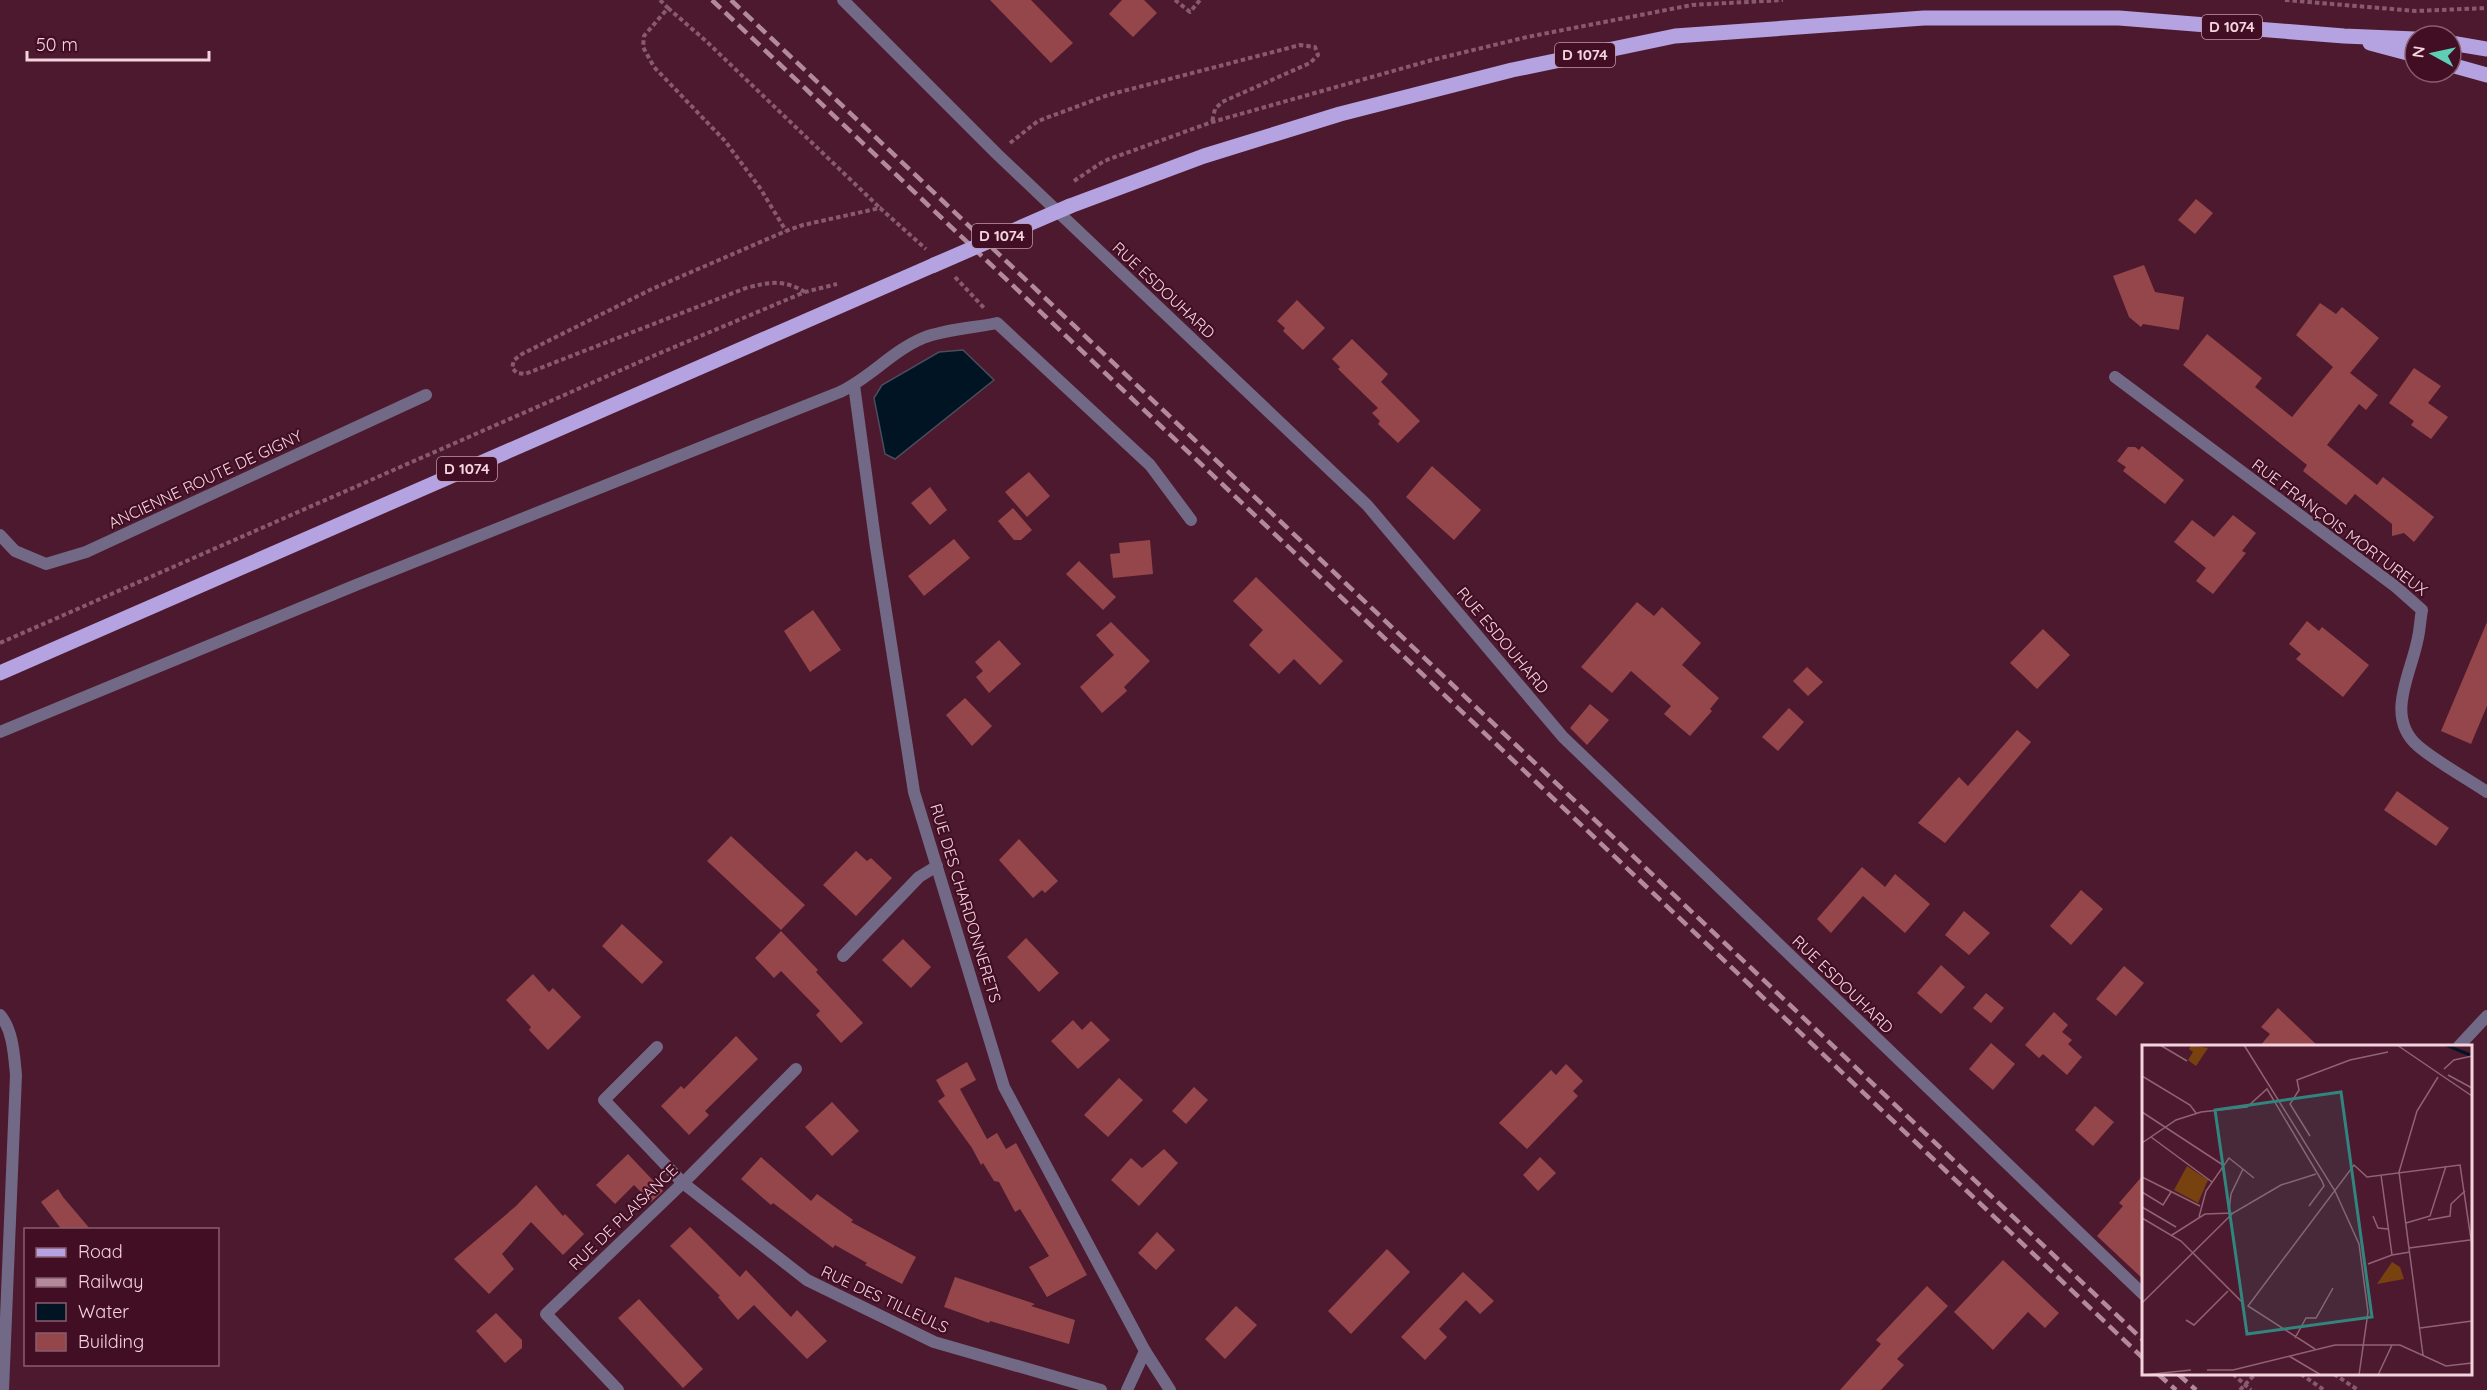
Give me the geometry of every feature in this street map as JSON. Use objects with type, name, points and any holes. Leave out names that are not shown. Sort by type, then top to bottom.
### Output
[{"type":"main road","name":"D 1074","points":[[0,673],[1070,206],[1227,148],[1340,114],[1512,70],[1676,36],[1924,18],[2119,18],[2403,38]]},
{"type":"main road","name":"D 1074","points":[[2344,36],[2403,52]]},
{"type":"main road","points":[[2463,46],[2487,49]]},
{"type":"main road","points":[[2463,68],[2487,75]]},
{"type":"street","name":"RUE ESDOUHARD","points":[[843,0],[997,154],[1366,505],[1563,737],[2142,1293]]},
{"type":"street","points":[[0,732],[854,385],[890,357],[924,338],[997,323],[1150,465],[1191,520]]},
{"type":"street","name":"RUE FRANÇOIS MORTUREUX","points":[[2115,377],[2396,587],[2422,610],[2417,643],[2404,680],[2401,708],[2403,726],[2417,745],[2487,792]]},
{"type":"street","name":"RUE DES CHARDONNERETS","points":[[854,385],[876,547],[914,792],[1004,1086],[1145,1351],[1170,1390]]},
{"type":"street","name":"ANCIENNE ROUTE DE GIGNY","points":[[0,535],[15,551],[46,564],[86,552],[426,395]]},
{"type":"street","points":[[843,956],[919,877],[937,866]]},
{"type":"street","points":[[0,1015],[6,1021],[12,1042],[16,1075],[3,1390]]},
{"type":"street","points":[[2461,1045],[2487,1016]]},
{"type":"street","name":"RUE DES TILLEULS","points":[[657,1047],[604,1100],[683,1183],[807,1280],[934,1342],[1101,1390]]},
{"type":"street","name":"RUE DE PLAISANCE","points":[[614,1389],[546,1314],[683,1183],[796,1069]]},
{"type":"street","points":[[1127,1390],[1145,1351]]},
{"type":"path","points":[[660,0],[706,41],[997,323]]},
{"type":"path","points":[[1175,0],[1190,12],[1200,0]]},
{"type":"path","points":[[2286,0],[2415,12],[2487,8]]},
{"type":"path","points":[[668,8],[644,36],[644,47],[654,67],[725,141],[760,188],[786,231]]},
{"type":"path","points":[[997,154],[1038,121],[1108,95],[1300,45],[1315,47],[1317,55],[1310,63],[1222,102],[1215,109],[1212,122]]},
{"type":"path","points":[[805,292],[783,282],[771,282],[746,288],[525,374],[517,373],[513,368],[514,360],[522,354],[652,289],[786,231],[880,208]]},
{"type":"path","points":[[0,643],[805,292],[840,283]]},
{"type":"path","points":[[2234,1375],[2251,1390]]},
{"type":"path","points":[[2240,1390],[2254,1375]]},
{"type":"path","points":[[2302,1375],[2324,1390]]},
{"type":"path","points":[[2336,1375],[2358,1390]]},
{"type":"water","points":[[963,350],[994,380],[895,459],[885,454],[874,398],[882,385],[939,352]]},
{"type":"building","points":[[990,0],[1031,0],[1073,43],[1051,63]]},
{"type":"building","points":[[1122,0],[1144,0],[1157,13],[1133,37],[1109,14]]},
{"type":"building","points":[[2196,199],[2213,213],[2195,234],[2178,220]]},
{"type":"building","points":[[2144,265],[2155,292],[2184,297],[2179,330],[2143,324],[2141,327],[2129,317],[2113,276]]},
{"type":"building","points":[[1297,300],[1325,328],[1303,350],[1283,331],[1285,328],[1277,321]]},
{"type":"building","points":[[2320,303],[2336,314],[2342,307],[2379,338],[2350,373],[2378,395],[2366,410],[2359,404],[2327,445],[2377,485],[2383,477],[2434,517],[2414,542],[2404,533],[2392,536],[2392,524],[2355,494],[2346,505],[2303,471],[2307,465],[2183,365],[2207,334],[2262,378],[2255,387],[2292,417],[2333,367],[2296,335]]},
{"type":"building","points":[[1352,339],[1388,374],[1381,382],[1420,421],[1398,443],[1378,424],[1380,421],[1372,413],[1378,408],[1338,369],[1340,367],[1332,359]]},
{"type":"building","points":[[2414,368],[2441,386],[2428,403],[2448,417],[2431,439],[2411,425],[2414,421],[2389,403]]},
{"type":"building","points":[[2142,446],[2184,480],[2165,504],[2123,471],[2126,467],[2117,461],[2128,447],[2135,447],[2139,450]]},
{"type":"building","points":[[1432,466],[1481,510],[1454,540],[1406,497]]},
{"type":"building","points":[[1029,472],[1050,496],[1027,517],[1005,492]]},
{"type":"building","points":[[930,487],[947,510],[930,525],[911,503]]},
{"type":"building","points":[[1013,508],[1032,530],[1021,540],[1014,540],[998,521]]},
{"type":"building","points":[[2233,515],[2256,533],[2242,551],[2246,553],[2213,594],[2196,581],[2206,568],[2174,542],[2192,520],[2214,537]]},
{"type":"building","points":[[954,539],[970,558],[924,596],[908,576]]},
{"type":"building","points":[[1150,540],[1153,574],[1113,578],[1110,554],[1120,553],[1119,543]]},
{"type":"building","points":[[1079,561],[1116,597],[1103,610],[1066,574]]},
{"type":"building","points":[[1256,577],[1343,661],[1320,685],[1294,659],[1279,674],[1249,645],[1263,630],[1233,601]]},
{"type":"building","points":[[1637,602],[1654,616],[1662,607],[1701,643],[1682,665],[1719,698],[1710,709],[1712,711],[1690,736],[1664,714],[1671,706],[1631,671],[1612,693],[1581,667]]},
{"type":"building","points":[[813,610],[841,650],[810,672],[784,631]]},
{"type":"building","points":[[2307,621],[2319,631],[2322,627],[2369,665],[2343,697],[2296,659],[2301,654],[2289,644]]},
{"type":"building","points":[[1111,622],[1150,661],[1124,687],[1127,691],[1102,713],[1080,687],[1114,655],[1096,635]]},
{"type":"building","points":[[2487,622],[2487,706],[2471,744],[2441,731]]},
{"type":"building","points":[[2043,629],[2070,655],[2037,689],[2010,663]]},
{"type":"building","points":[[999,640],[1021,664],[989,693],[976,677],[983,671],[975,662]]},
{"type":"building","points":[[1807,667],[1823,682],[1808,696],[1793,681]]},
{"type":"building","points":[[965,698],[992,726],[972,746],[946,715]]},
{"type":"building","points":[[1590,704],[1609,720],[1587,745],[1570,728]]},
{"type":"building","points":[[1789,708],[1804,722],[1778,751],[1762,737]]},
{"type":"building","points":[[2017,730],[2031,742],[1945,843],[1918,823],[1959,777],[1968,786]]},
{"type":"building","points":[[2397,791],[2449,828],[2436,846],[2384,810]]},
{"type":"building","points":[[731,836],[805,905],[781,930],[707,861]]},
{"type":"building","points":[[1019,839],[1058,881],[1045,893],[1042,890],[1033,898],[999,860]]},
{"type":"building","points":[[856,851],[867,861],[871,858],[892,878],[856,916],[823,885]]},
{"type":"building","points":[[1862,867],[1885,887],[1895,874],[1930,904],[1905,933],[1863,896],[1831,933],[1817,919]]},
{"type":"building","points":[[2081,890],[2103,909],[2071,945],[2050,926]]},
{"type":"building","points":[[1964,911],[1990,933],[1969,955],[1945,935]]},
{"type":"building","points":[[622,924],[663,962],[642,984],[602,946]]},
{"type":"building","points":[[781,931],[863,1023],[841,1043],[816,1015],[820,1011],[781,971],[774,978],[755,958]]},
{"type":"building","points":[[1026,938],[1059,973],[1039,992],[1007,957]]},
{"type":"building","points":[[903,939],[931,967],[911,988],[882,960]]},
{"type":"building","points":[[1941,965],[1965,987],[1941,1014],[1917,993]]},
{"type":"building","points":[[2124,966],[2144,983],[2116,1016],[2096,999]]},
{"type":"building","points":[[533,974],[549,992],[553,988],[581,1017],[548,1050],[506,1000]]},
{"type":"building","points":[[1986,993],[2004,1008],[1991,1023],[1973,1008]]},
{"type":"building","points":[[2278,1008],[2317,1045],[2261,1045],[2270,1034],[2261,1027]]},
{"type":"building","points":[[2054,1012],[2068,1025],[2062,1032],[2072,1040],[2068,1044],[2082,1057],[2067,1075],[2043,1054],[2039,1058],[2025,1045]]},
{"type":"building","points":[[1073,1020],[1082,1030],[1091,1021],[1110,1040],[1078,1069],[1051,1041]]},
{"type":"building","points":[[736,1036],[758,1059],[705,1111],[709,1115],[689,1135],[661,1106],[681,1086],[684,1089]]},
{"type":"building","points":[[1991,1043],[2015,1064],[1993,1090],[1969,1069]]},
{"type":"building","points":[[967,1062],[976,1080],[960,1089],[987,1139],[997,1133],[1006,1149],[1016,1143],[1087,1275],[1047,1297],[1029,1267],[1049,1256],[1020,1209],[1015,1212],[999,1182],[994,1181],[983,1163],[981,1165],[972,1148],[938,1101],[945,1096],[936,1080]]},
{"type":"building","points":[[1566,1064],[1583,1081],[1573,1091],[1578,1096],[1527,1149],[1499,1123],[1551,1070],[1556,1075]]},
{"type":"building","points":[[1119,1078],[1143,1100],[1108,1137],[1084,1115]]},
{"type":"building","points":[[1194,1087],[1208,1100],[1186,1124],[1172,1111]]},
{"type":"building","points":[[832,1102],[859,1131],[832,1156],[805,1127]]},
{"type":"building","points":[[2095,1106],[2114,1122],[2093,1146],[2075,1130]]},
{"type":"building","points":[[1164,1149],[1178,1163],[1139,1206],[1111,1180],[1131,1158],[1142,1168]]},
{"type":"building","points":[[628,1154],[663,1191],[651,1202],[634,1185],[615,1204],[596,1185]]},
{"type":"building","points":[[761,1157],[811,1201],[817,1194],[853,1220],[851,1222],[916,1257],[902,1284],[865,1265],[867,1263],[835,1245],[833,1248],[773,1203],[771,1205],[741,1179]]},
{"type":"building","points":[[1540,1157],[1556,1173],[1538,1191],[1523,1175]]},
{"type":"building","points":[[2142,1176],[2142,1278],[2097,1236],[2123,1206],[2119,1203]]},
{"type":"building","points":[[536,1185],[563,1216],[565,1214],[584,1234],[563,1255],[531,1222],[502,1254],[514,1269],[489,1294],[454,1259],[516,1206]]},
{"type":"building","points":[[58,1189],[89,1228],[60,1228],[41,1202]]},
{"type":"building","points":[[690,1227],[740,1277],[746,1270],[791,1317],[797,1310],[827,1341],[807,1359],[754,1305],[738,1320],[718,1297],[720,1296],[670,1246]]},
{"type":"building","points":[[1157,1232],[1175,1250],[1156,1270],[1138,1253]]},
{"type":"building","points":[[1387,1249],[1410,1272],[1351,1334],[1328,1311]]},
{"type":"building","points":[[2003,1260],[2059,1313],[2045,1328],[2028,1312],[1993,1350],[1954,1312]]},
{"type":"building","points":[[1463,1272],[1494,1301],[1480,1314],[1466,1300],[1439,1329],[1447,1337],[1425,1360],[1401,1337]]},
{"type":"building","points":[[955,1277],[1075,1320],[1069,1344],[990,1321],[989,1323],[944,1307]]},
{"type":"building","points":[[1927,1286],[1948,1306],[1897,1359],[1904,1365],[1881,1390],[1840,1390],[1881,1344],[1876,1340]]},
{"type":"building","points":[[639,1299],[703,1369],[683,1388],[618,1318]]},
{"type":"building","points":[[1236,1306],[1257,1325],[1225,1359],[1205,1339]]},
{"type":"building","points":[[496,1313],[522,1340],[522,1348],[505,1363],[476,1331]]},
{"type":"railway","points":[[712,0],[2142,1357]]},
{"type":"railway","points":[[731,0],[2142,1339]]},
{"type":"railway","points":[[2159,1375],[2176,1390]]},
{"type":"railway","points":[[2179,1375],[2196,1390]]}]
